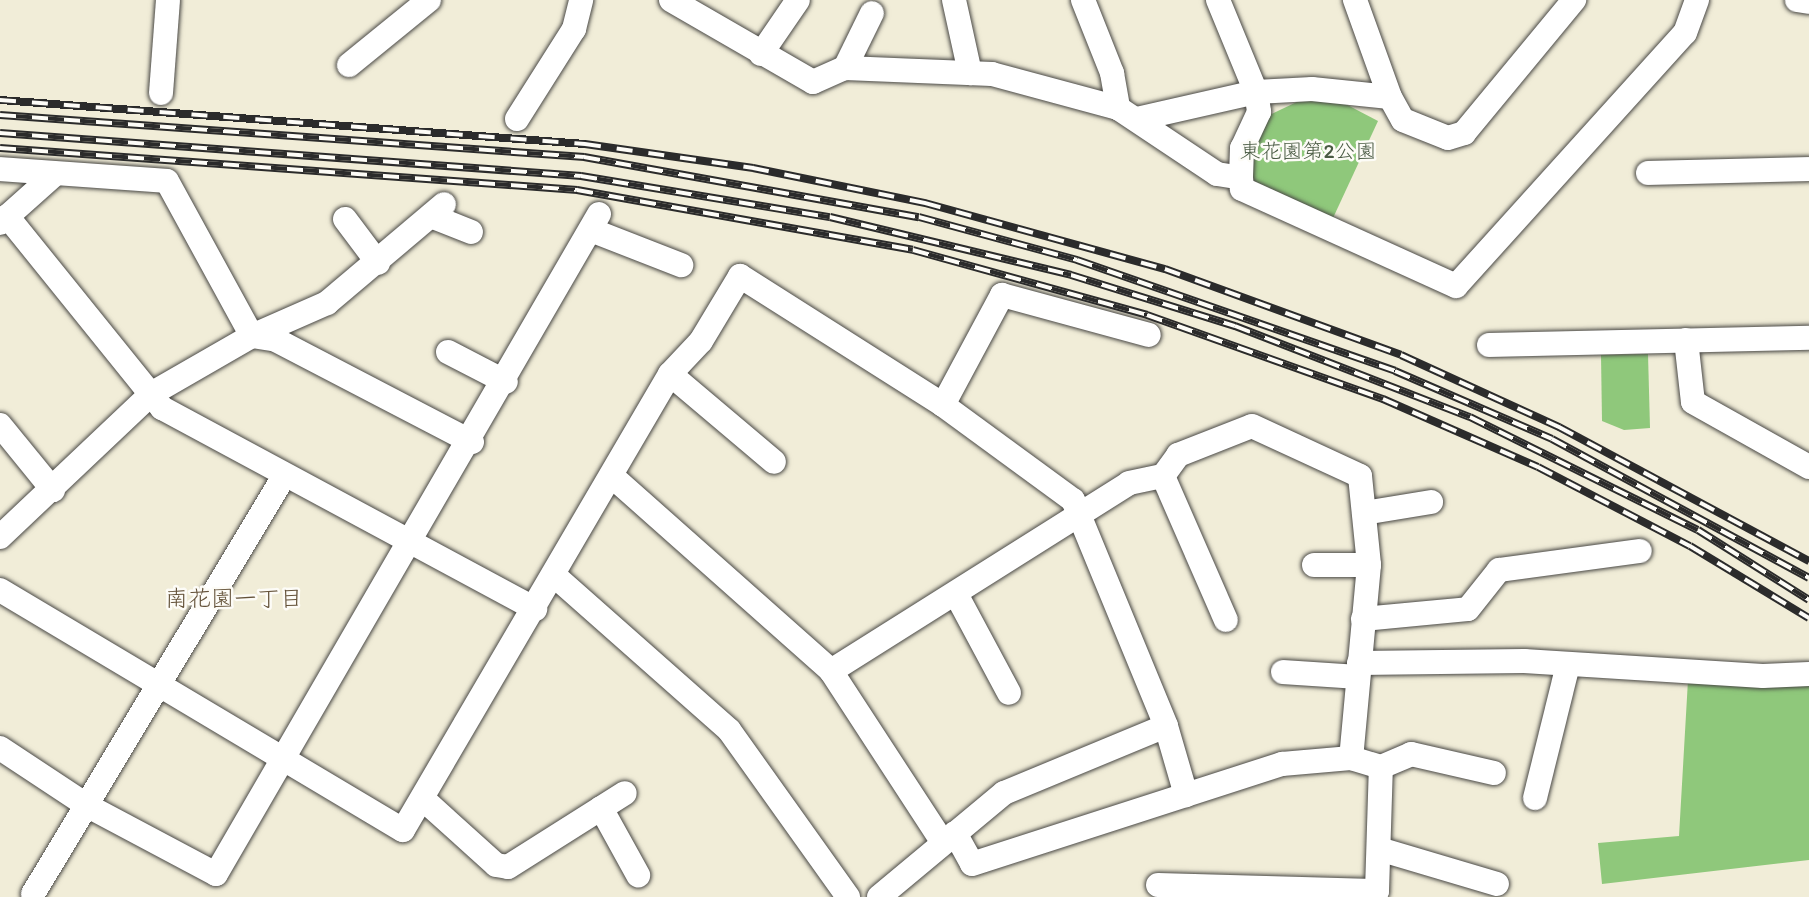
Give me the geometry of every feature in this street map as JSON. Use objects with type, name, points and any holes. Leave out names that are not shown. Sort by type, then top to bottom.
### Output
[{"type":"street","points":[[161,93],[168,0]]},
{"type":"street","points":[[349,65],[429,0]]},
{"type":"street","points":[[517,119],[574,29],[581,0]]},
{"type":"street","points":[[671,0],[813,82],[845,68],[970,72],[1127,113],[1217,174],[1241,177]]},
{"type":"street","points":[[761,54],[798,0]]},
{"type":"street","points":[[954,0],[970,72]]},
{"type":"street","points":[[1083,0],[1127,113]]},
{"type":"street","points":[[1218,0],[1256,92],[1259,112],[1242,148],[1241,189],[1456,286],[1685,33],[1697,0]]},
{"type":"street","points":[[1355,0],[1390,97],[1403,120],[1448,138],[1464,133],[1574,0]]},
{"type":"street","points":[[1799,0],[1809,2]]},
{"type":"street","points":[[845,68],[872,13]]},
{"type":"street","points":[[1127,113],[1256,92],[1390,97]]},
{"type":"street","points":[[0,169],[167,181],[252,336]]},
{"type":"street","points":[[1648,173],[1809,169]]},
{"type":"street","points":[[55,174],[4,219],[162,408],[535,608]]},
{"type":"street","points":[[0,537],[53,490],[151,394],[252,336],[327,303],[438,210],[471,232]]},
{"type":"street","points":[[345,219],[378,263]]},
{"type":"street","points":[[0,748],[86,805],[216,874],[472,442],[595,222],[681,265]]},
{"type":"street","points":[[0,590],[158,681],[283,763],[403,830],[614,478],[670,374],[701,341],[740,276],[943,405],[1073,500],[1166,726],[1186,795]]},
{"type":"street","points":[[943,405],[1002,295],[1149,335]]},
{"type":"street","points":[[252,336],[276,340],[472,442]]},
{"type":"street","points":[[1489,345],[1809,338]]},
{"type":"street","points":[[1686,340],[1693,402],[1808,462]]},
{"type":"street","points":[[448,352],[506,382]]},
{"type":"street","points":[[670,374],[774,462]]},
{"type":"street","points":[[0,425],[53,490]]},
{"type":"street","points":[[831,671],[1079,519],[1129,483],[1163,476],[1178,455],[1252,426],[1360,476],[1370,565],[1351,758]]},
{"type":"street","points":[[33,894],[158,681],[285,475]]},
{"type":"street","points":[[1163,476],[1226,620]]},
{"type":"street","points":[[614,478],[831,671],[948,837],[972,864],[1282,764],[1351,758],[1381,767],[1411,754],[1494,773]]},
{"type":"street","points":[[1364,513],[1431,502]]},
{"type":"street","points":[[1363,619],[1468,608],[1499,570],[1640,551]]},
{"type":"street","points":[[1314,565],[1370,565]]},
{"type":"street","points":[[556,577],[729,730],[848,897]]},
{"type":"street","points":[[956,594],[1009,693]]},
{"type":"street","points":[[1535,798],[1568,665]]},
{"type":"street","points":[[1283,672],[1568,665],[1809,674]]},
{"type":"street","points":[[879,897],[1004,793],[1166,726]]},
{"type":"street","points":[[1158,885],[1377,891],[1381,767]]},
{"type":"street","points":[[423,799],[496,866],[508,867],[625,793]]},
{"type":"street","points":[[601,808],[638,874]]},
{"type":"street","points":[[1378,849],[1497,884]]},
{"type":"green space","name":"東花園第2公園","points":[[1305,98],[1336,99],[1378,121],[1333,218],[1254,181],[1249,151],[1263,118]]},
{"type":"green space","points":[[1648,354],[1650,428],[1624,430],[1602,421],[1601,355]]},
{"type":"green space","points":[[1688,680],[1809,681],[1809,860],[1602,884],[1598,843],[1679,836]]},
{"type":"railway","points":[[0,100],[585,144],[753,168],[925,203],[1165,269],[1401,355],[1559,427],[1809,561]]},
{"type":"railway","points":[[0,115],[584,157],[919,217],[1077,260],[1395,371],[1552,439],[1809,578]]},
{"type":"railway","points":[[0,133],[581,176],[830,217],[1071,275],[1235,326],[1470,417],[1698,530],[1809,600]]},
{"type":"railway","points":[[0,148],[577,190],[913,250],[1147,315],[1383,399],[1538,467],[1690,546],[1809,618]]},
{"type":"district","name":"南花園一丁目","points":[[234,598]]}]
